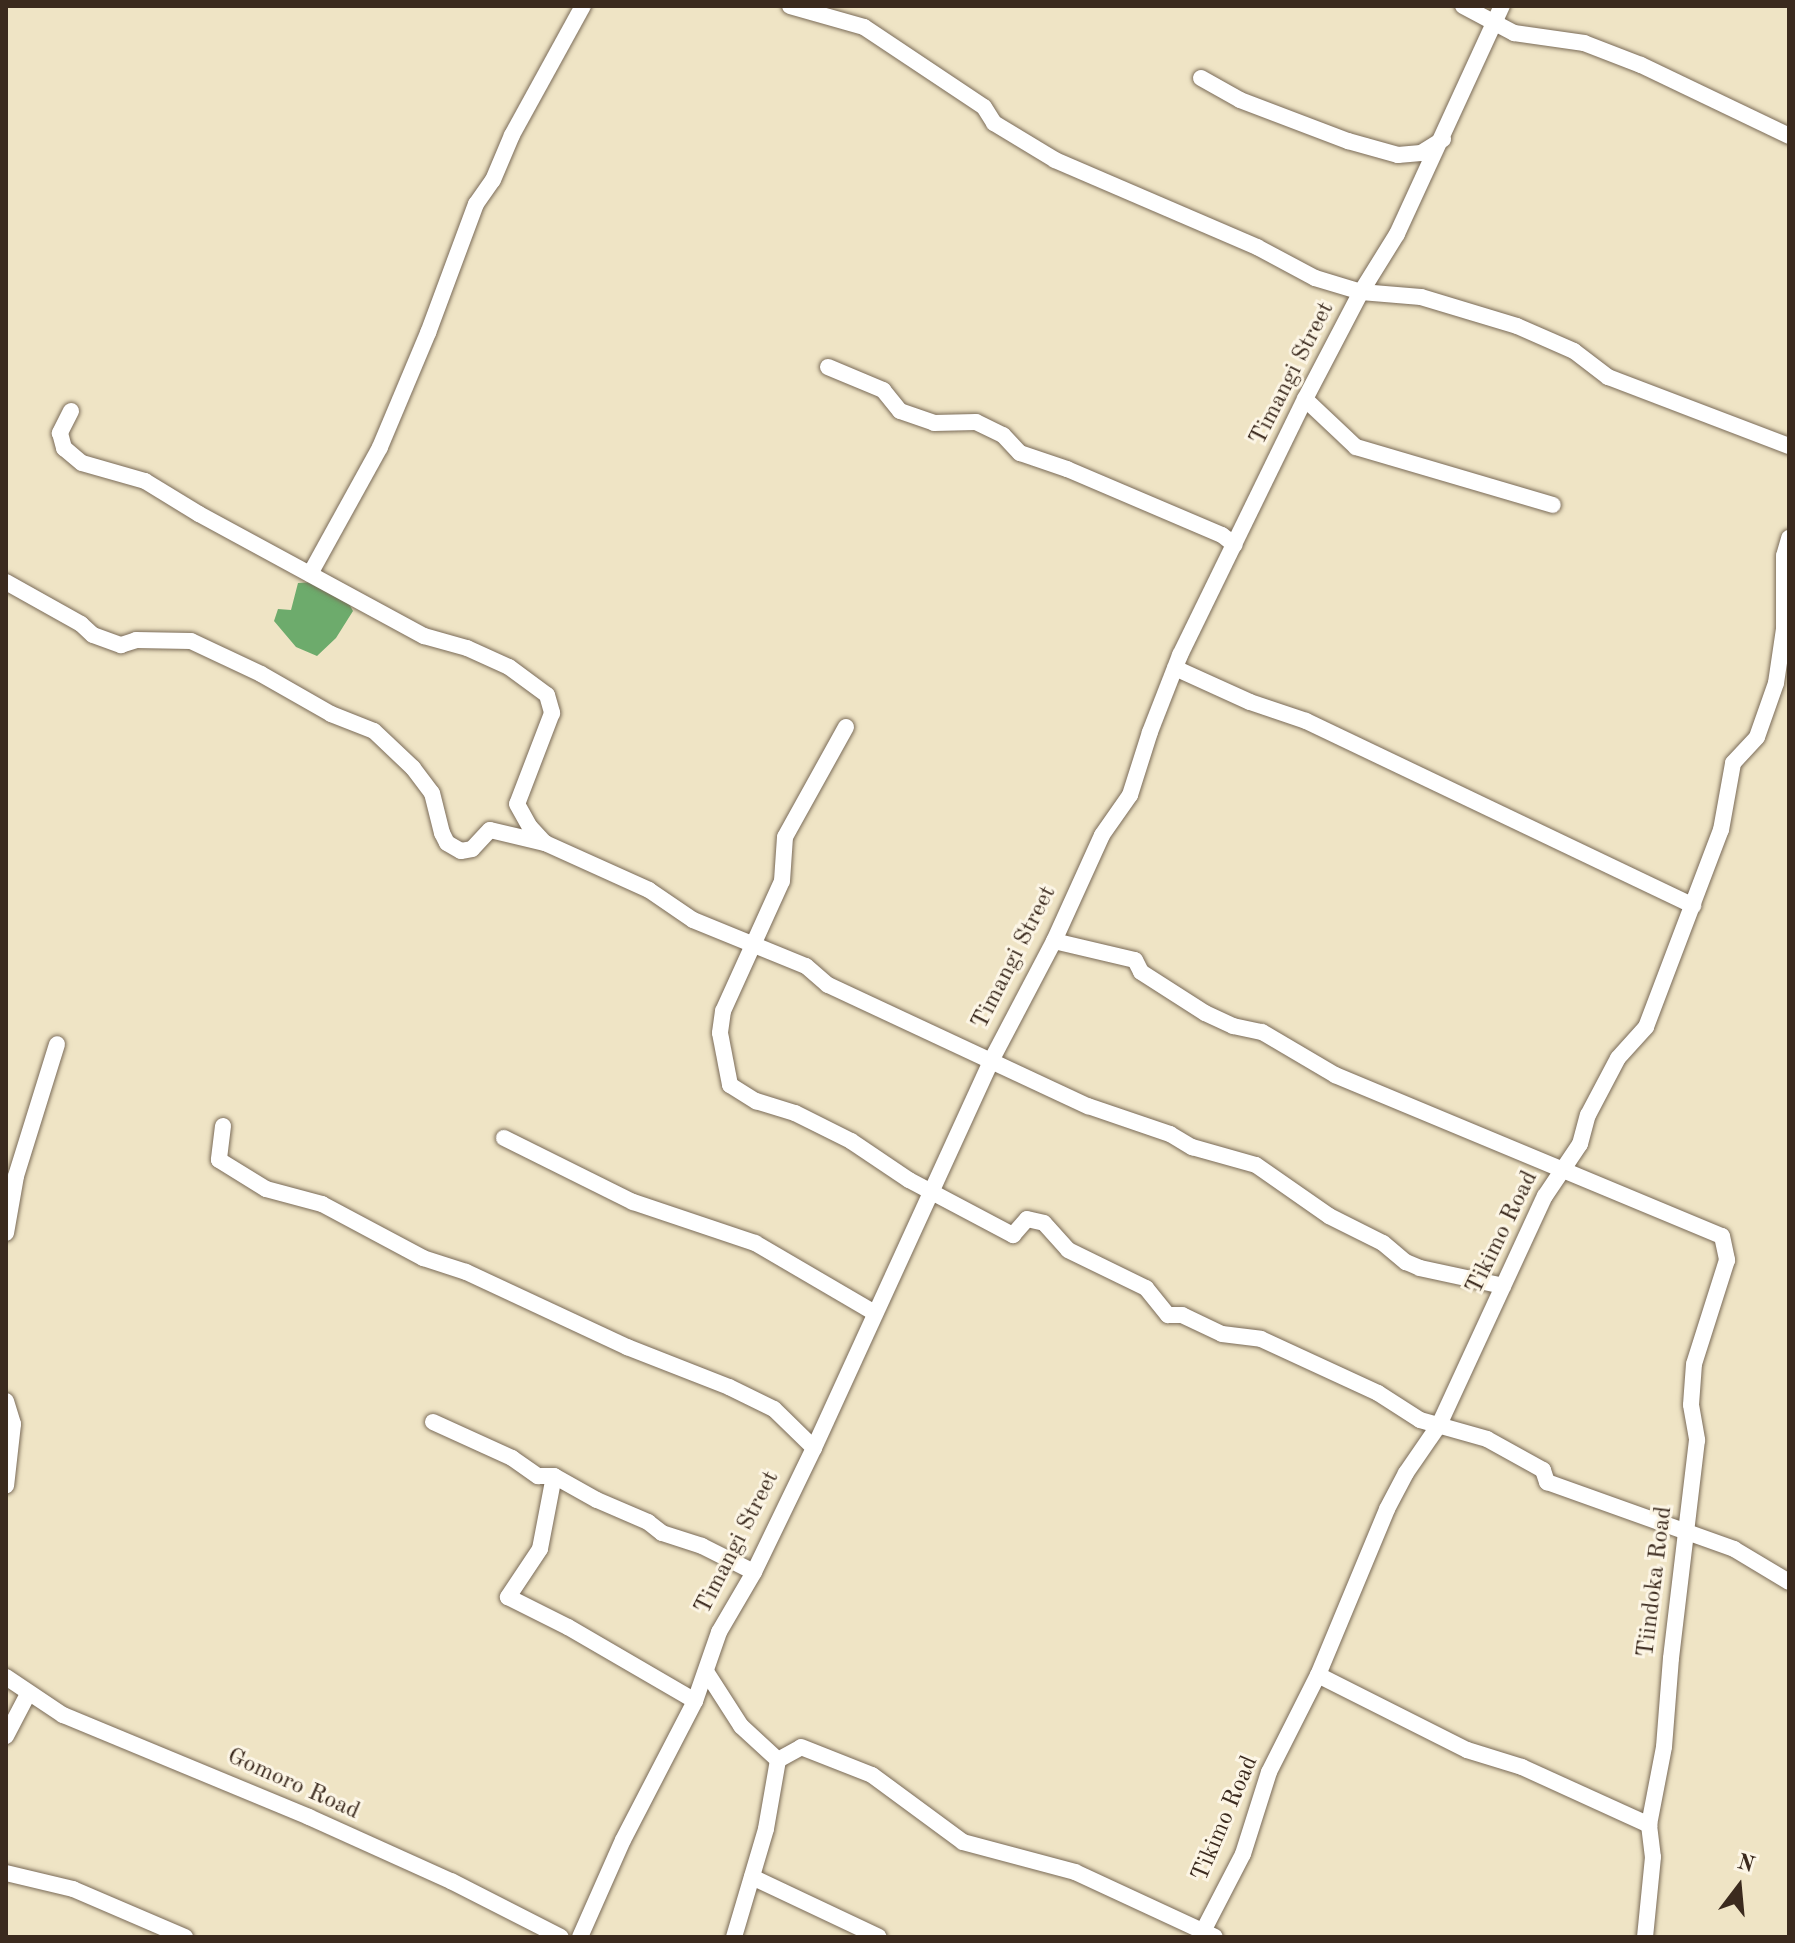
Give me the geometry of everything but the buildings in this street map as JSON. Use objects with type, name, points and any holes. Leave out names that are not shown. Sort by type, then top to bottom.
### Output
[{"type":"street","points":[[310,574],[380,447],[428,333],[476,204],[493,180],[505,148],[583,6]]},
{"type":"street","points":[[790,6],[864,27],[984,107],[994,123],[1055,160],[1257,247],[1315,278],[1361,292],[1421,297],[1517,326],[1574,351],[1608,377],[1789,446]]},
{"type":"street","points":[[1463,6],[1514,33],[1584,43],[1627,59],[1789,136]]},
{"type":"street","name":"Timangi Street","points":[[580,1937],[623,1840],[695,1701],[719,1632],[754,1572],[814,1448],[873,1312],[991,1061],[1054,941],[1102,835],[1130,795],[1175,668],[1305,399],[1361,292],[1397,234],[1444,138],[1502,6]]},
{"type":"street","points":[[1201,78],[1240,100],[1348,141],[1398,155],[1421,153],[1444,138]]},
{"type":"street","points":[[828,367],[883,390],[900,411],[934,423],[976,422],[1003,435],[1020,453],[1081,475],[1222,535],[1235,545]]},
{"type":"street","points":[[1305,399],[1356,447],[1553,505]]},
{"type":"street","points":[[71,411],[60,433],[64,448],[82,463],[145,481],[424,636],[467,648],[509,667],[547,695],[552,713],[517,804],[530,827],[545,843]]},
{"type":"street","name":"Tikimo Road","points":[[1206,1935],[1243,1854],[1269,1772],[1318,1675],[1387,1509],[1406,1473],[1439,1425],[1503,1286],[1561,1171],[1580,1144],[1588,1115],[1618,1058],[1646,1027],[1721,830],[1733,763],[1757,737],[1776,683],[1786,610],[1784,556],[1789,538]]},
{"type":"street","points":[[6,582],[69,617],[93,635],[121,645],[136,640],[191,641],[261,674],[331,714],[374,731],[413,768],[432,793],[442,833],[447,843],[461,851],[472,849],[490,830],[545,843],[649,890],[693,920],[756,943],[806,966],[828,985],[1088,1106],[1170,1134],[1192,1147],[1256,1165],[1329,1216],[1383,1243],[1420,1268],[1503,1286]]},
{"type":"street","points":[[1175,668],[1250,702],[1306,721],[1693,906]]},
{"type":"street","points":[[846,727],[785,837],[782,881],[723,1011],[720,1033],[730,1085],[756,1101],[795,1113],[851,1141],[909,1180],[1013,1235],[1027,1219],[1044,1223],[1068,1250],[1146,1288],[1168,1315],[1182,1315],[1222,1334],[1261,1339],[1378,1393],[1420,1420],[1487,1439],[1543,1470],[1547,1482],[1734,1549],[1789,1582]]},
{"type":"street","points":[[1054,941],[1135,960],[1141,972],[1205,1013],[1233,1026],[1262,1032],[1335,1075],[1561,1171]]},
{"type":"street","points":[[6,1233],[16,1176],[57,1044]]},
{"type":"street","points":[[223,1126],[219,1160],[266,1189],[322,1204],[423,1258],[466,1272],[627,1347],[729,1387],[774,1409],[814,1448]]},
{"type":"street","points":[[504,1138],[633,1202],[755,1243],[873,1312]]},
{"type":"street","name":"Tiindoka Road","points":[[1561,1171],[1722,1236],[1727,1260],[1694,1364],[1691,1405],[1697,1440],[1671,1658],[1664,1747],[1649,1825],[1653,1857],[1645,1937]]},
{"type":"street","points":[[6,1401],[13,1424],[6,1486]]},
{"type":"street","points":[[433,1422],[512,1458],[538,1476],[554,1476],[648,1522],[662,1533],[702,1546],[754,1572]]},
{"type":"street","points":[[554,1476],[540,1549],[508,1597],[568,1627],[695,1701]]},
{"type":"street","points":[[707,1673],[741,1726],[778,1760]]},
{"type":"street","points":[[1318,1675],[1467,1750],[1522,1767],[1649,1825]]},
{"type":"street","name":"Gomoro Road","points":[[6,1677],[63,1715],[202,1771],[451,1881],[561,1937]]},
{"type":"street","points":[[6,1736],[28,1694]]},
{"type":"street","points":[[734,1937],[752,1877],[778,1760],[801,1747],[872,1775],[963,1842],[1075,1872],[1175,1915],[1206,1935]]},
{"type":"street","points":[[6,1873],[73,1889],[185,1937]]},
{"type":"street","points":[[752,1877],[879,1937]]},
{"type":"green space","points":[[315,582],[347,600],[353,611],[336,638],[317,656],[296,647],[274,621],[278,609],[291,610],[298,583]]}]
